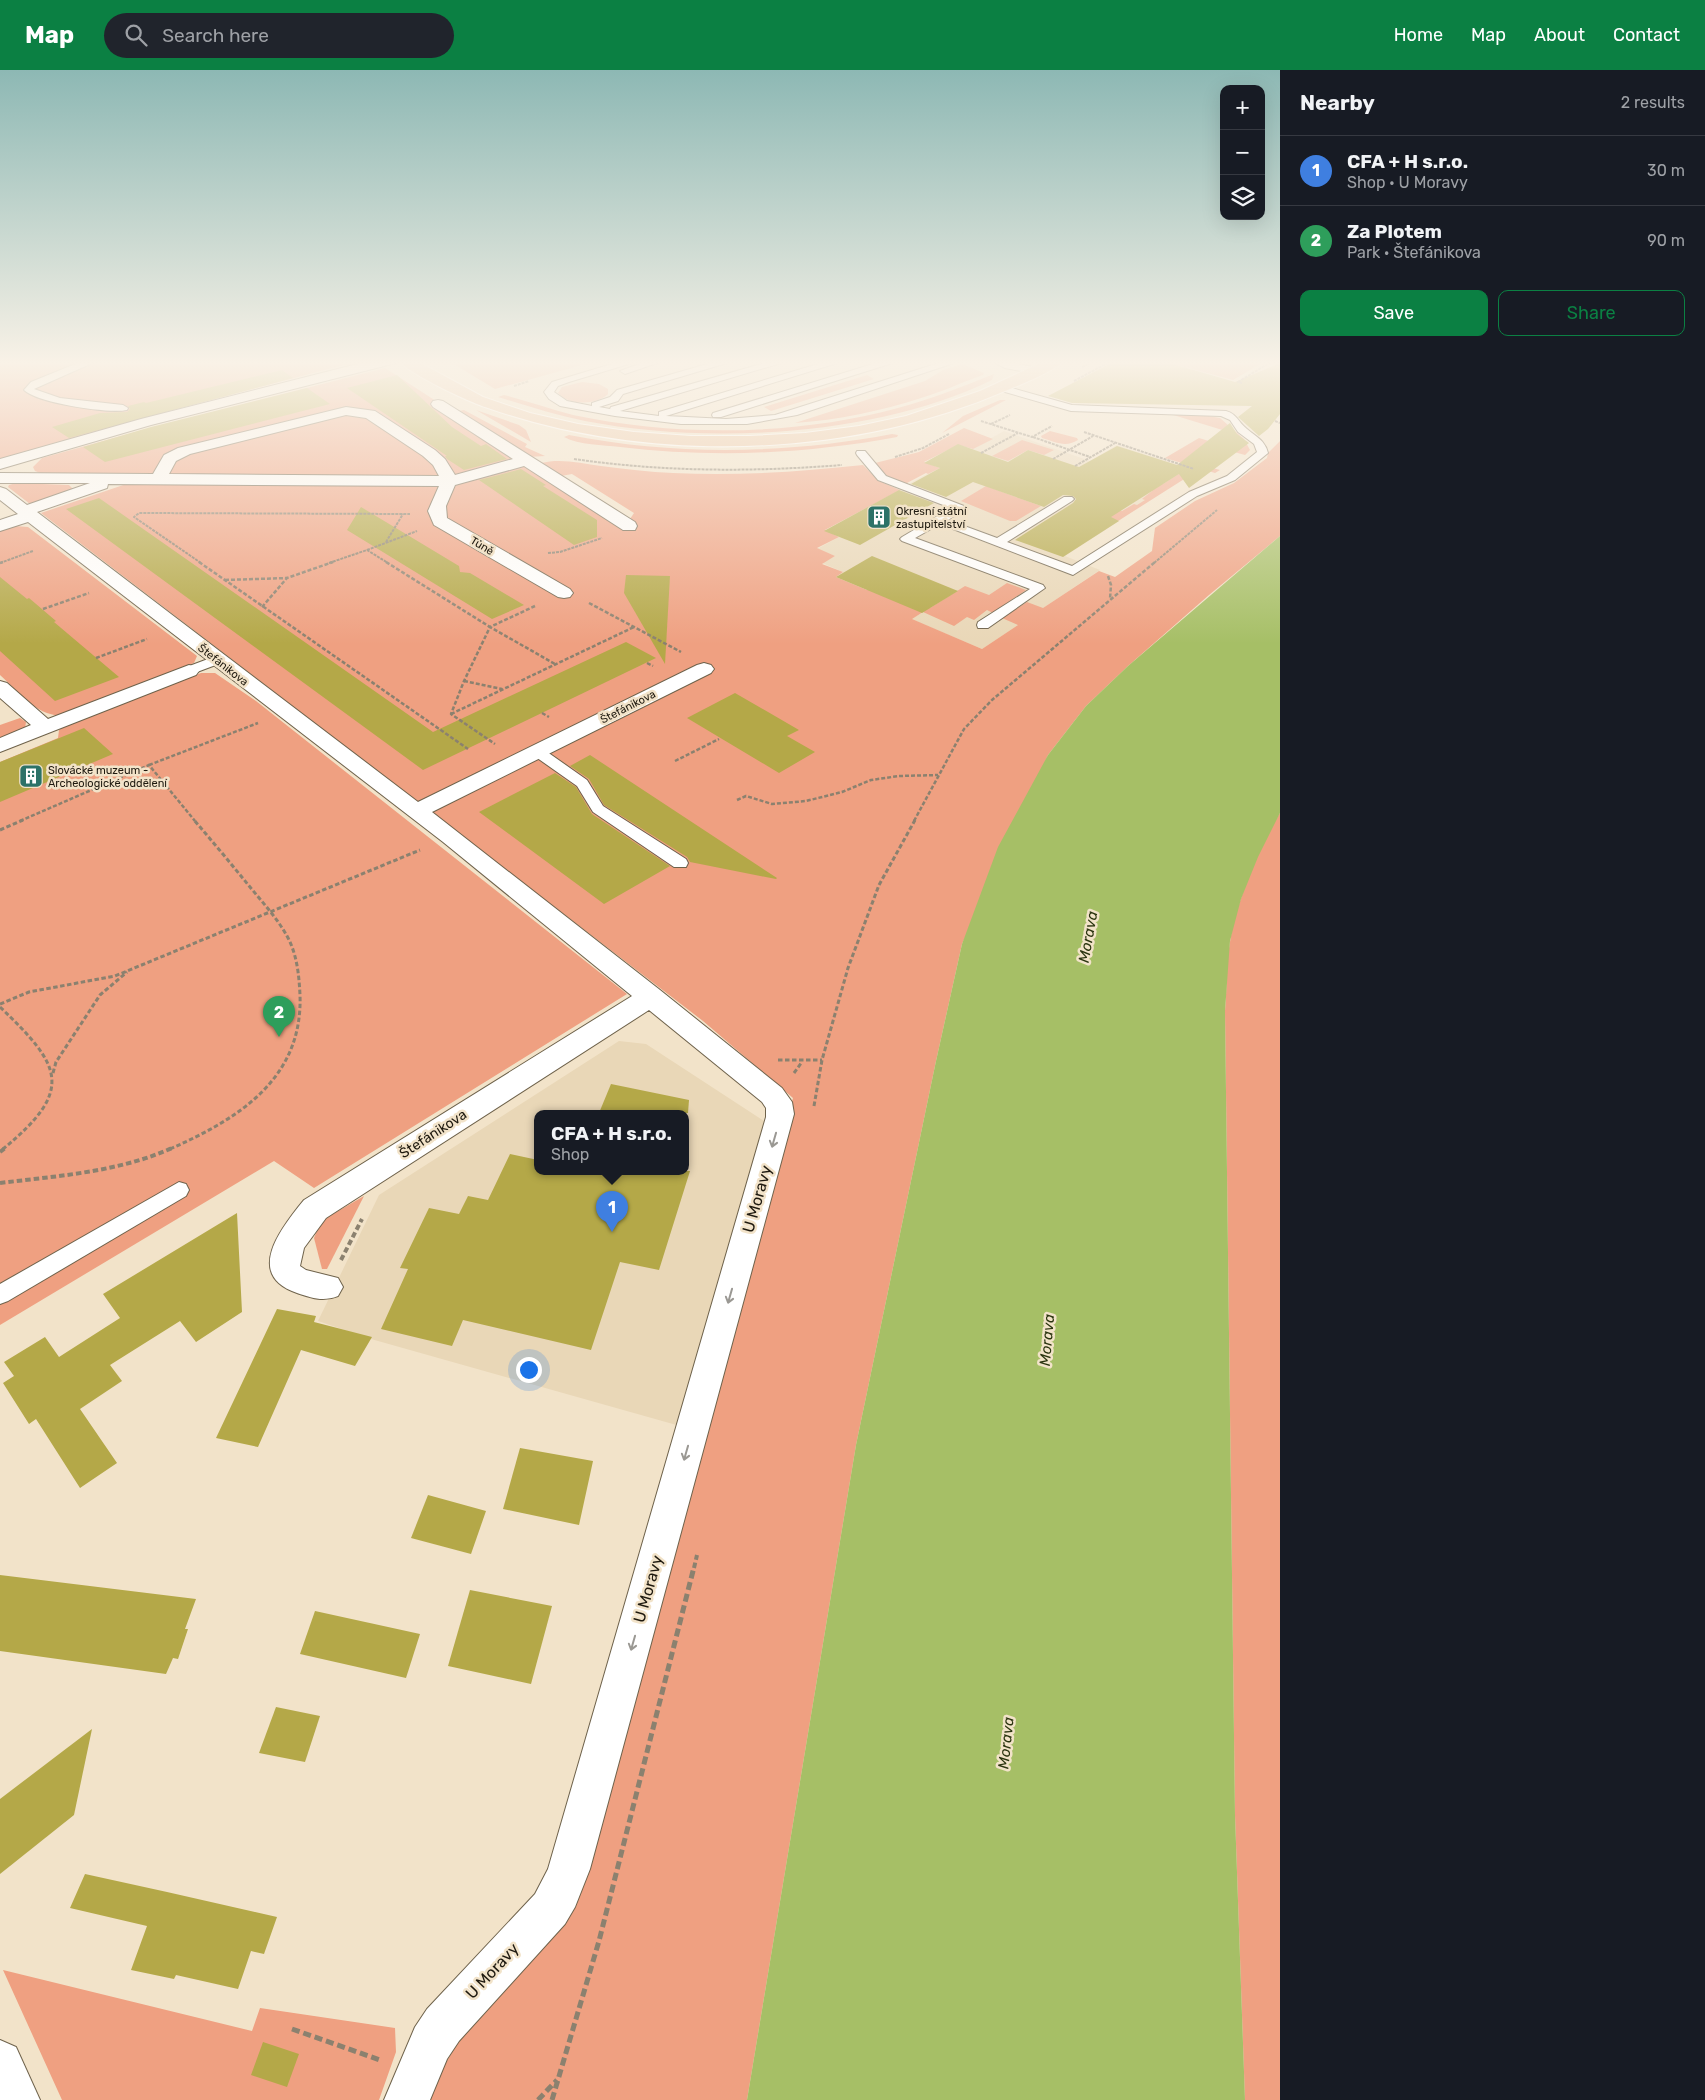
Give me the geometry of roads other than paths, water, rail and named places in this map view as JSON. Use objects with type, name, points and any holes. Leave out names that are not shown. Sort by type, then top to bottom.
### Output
[{"type":"street","points":[[0,464],[30,455]]},
{"type":"street","points":[[159,478],[170,458],[177,455]]},
{"type":"street","points":[[431,455],[439,462],[446,473],[448,481]]},
{"type":"street","points":[[518,455],[629,526]]},
{"type":"street","points":[[0,478],[448,481],[462,479],[526,460]]},
{"type":"street","points":[[0,526],[27,513],[89,490],[112,478]]},
{"type":"street","name":"Tůně","points":[[448,481],[438,517],[501,558],[564,593]]},
{"type":"street","name":"Štefánikova","points":[[0,492],[216,660],[451,837],[724,1056]]},
{"type":"street","name":"Štefánikova","points":[[417,811],[704,669]]},
{"type":"street","name":"Štefánikova","points":[[0,746],[189,671]]},
{"type":"street","points":[[0,687],[46,727]]},
{"type":"street","name":"Štefánikova","points":[[327,1288],[292,1278],[286,1273],[284,1267],[287,1252],[300,1226],[315,1209],[651,996]]},
{"type":"street","name":"U Moravy","points":[[413,2087],[431,2043],[443,2025],[550,1909],[569,1869],[780,1118],[779,1104],[772,1095],[724,1056]]},
{"type":"street","points":[[0,2063],[17,2100]]},
{"type":"lane","points":[[862,455],[882,478],[960,508],[906,539],[1046,584]]},
{"type":"lane","points":[[939,520],[1073,571],[1193,494],[1231,478],[1261,455]]},
{"type":"lane","points":[[998,543],[1068,499]]},
{"type":"lane","points":[[982,625],[1068,569]]},
{"type":"lane","points":[[189,671],[216,660]]},
{"type":"lane","points":[[529,756],[579,781],[598,810],[680,863]]},
{"type":"lane","points":[[0,1294],[179,1190]]},
{"type":"water","name":"Morava","points":[[1280,536],[1280,813],[1258,857],[1241,899],[1230,941],[1225,1011],[1235,1815],[1245,2100],[747,2100],[856,1445],[962,944],[998,847],[1048,755],[1086,706],[1128,666]]},
{"type":"place","name":"Okresní státní zastupitelství","points":[[879,517]]},
{"type":"place","name":"Slovácké muzeum - Archeologické oddělení","points":[[31,776]]},
{"type":"place","name":"Za Plotem","points":[[279,1037]]},
{"type":"place","name":"CFA + H s.r.o.","points":[[612,1232]]}]
